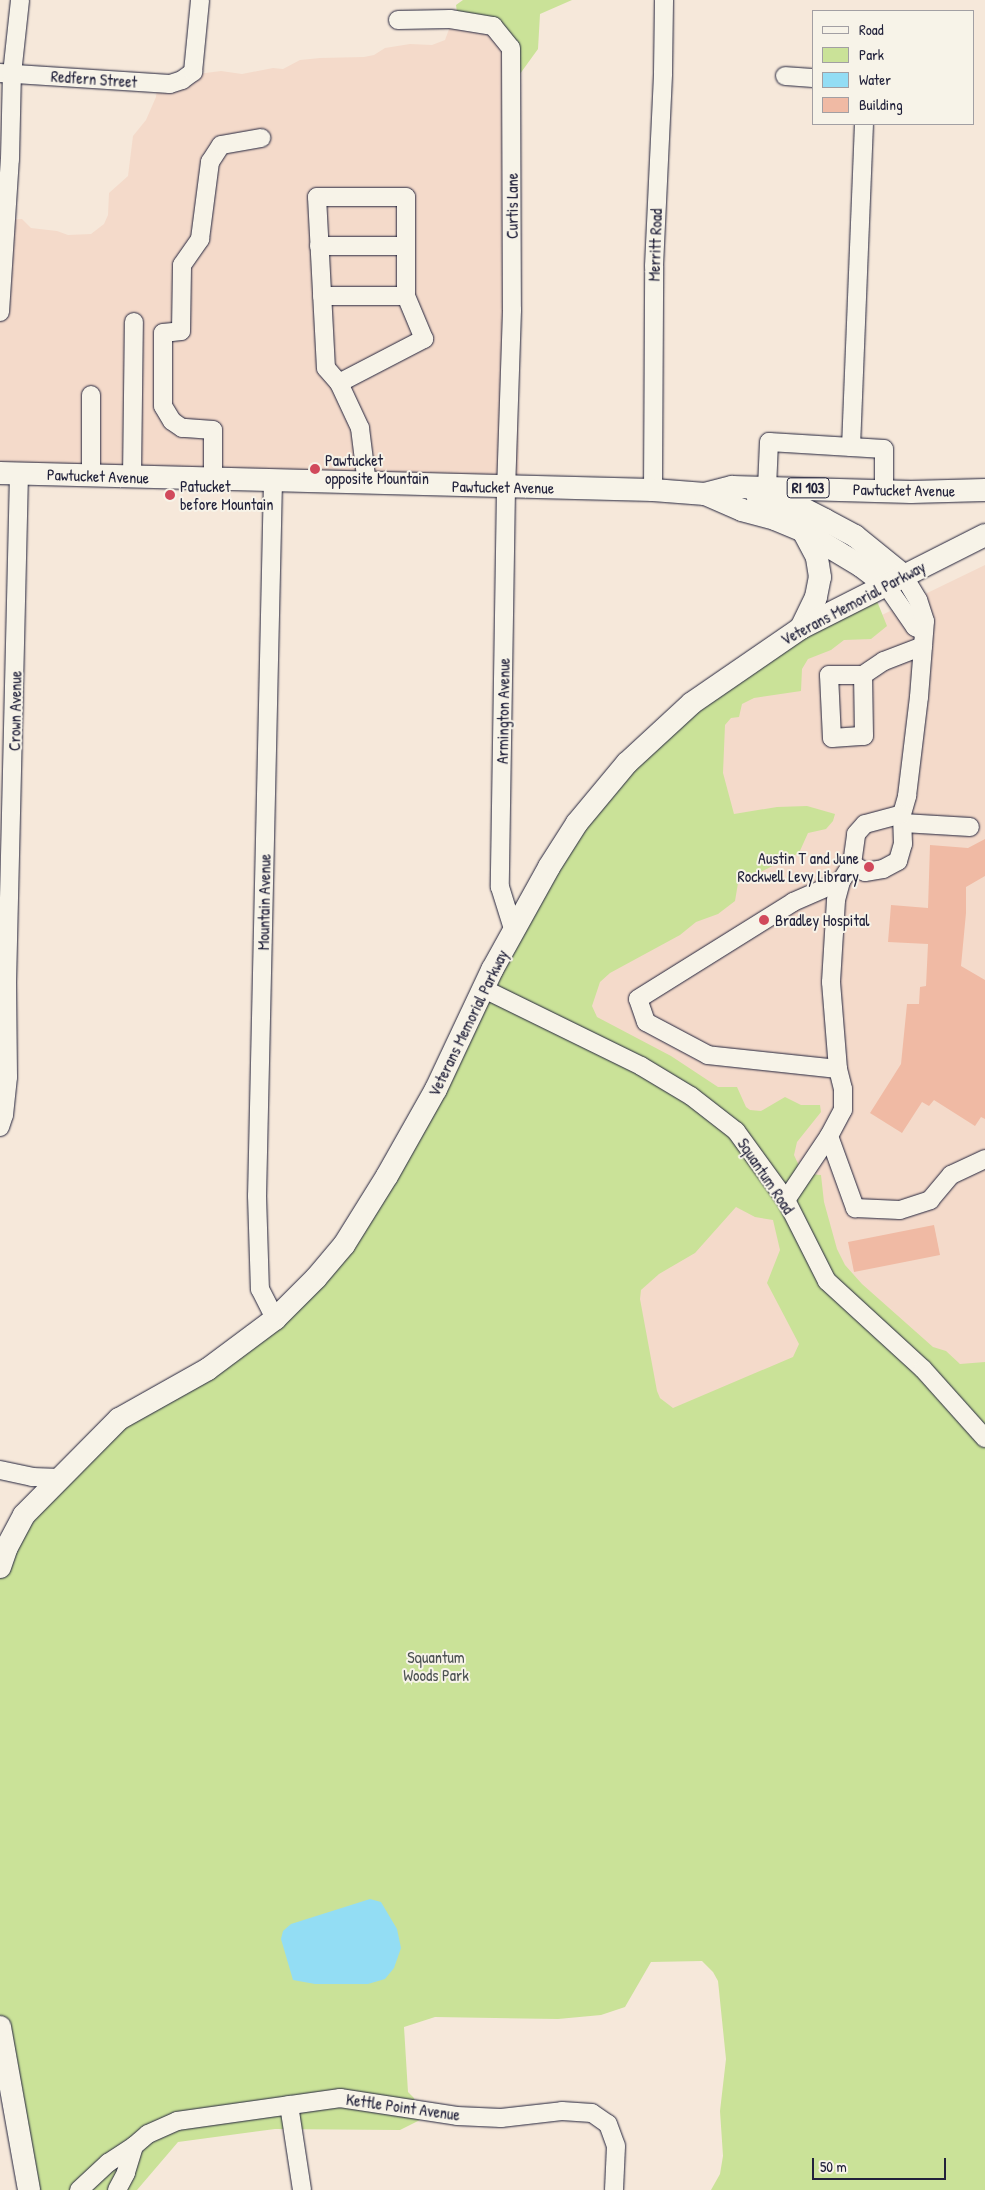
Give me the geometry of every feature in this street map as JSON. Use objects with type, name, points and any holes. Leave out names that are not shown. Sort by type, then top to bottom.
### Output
[{"type":"main road","name":"Pawtucket Avenue","points":[[10,473],[506,488],[653,490],[705,494],[732,487],[985,490]]},
{"type":"main road","points":[[732,487],[800,507],[855,536],[894,580]]},
{"type":"main road","name":"Pawtucket Avenue","points":[[705,494],[742,510],[775,519],[803,531],[861,566],[894,580]]},
{"type":"main road","points":[[801,628],[816,597],[820,577],[817,556],[803,531]]},
{"type":"main road","name":"Veterans Memorial Parkway","points":[[0,1566],[24,1515],[119,1419],[208,1368],[275,1319],[316,1278],[344,1246],[387,1176],[436,1089],[484,989],[549,867],[577,824],[627,764],[692,703],[801,628],[985,535]]},
{"type":"main road","points":[[0,2027],[29,2190]]},
{"type":"street","points":[[0,312],[10,159],[6,73],[20,0]]},
{"type":"street","name":"Redfern Street","points":[[6,73],[170,84],[193,72],[200,0]]},
{"type":"street","name":"Merritt Road","points":[[653,490],[654,266],[663,73],[664,0]]},
{"type":"street","name":"Curtis Lane","points":[[398,20],[450,19],[493,26],[511,48],[512,310],[506,488]]},
{"type":"street","points":[[785,76],[812,78]]},
{"type":"street","points":[[851,447],[864,125]]},
{"type":"street","points":[[213,479],[213,430],[182,428],[172,421],[163,406],[163,333],[181,331],[182,265],[200,239],[210,162],[221,145],[261,138]]},
{"type":"street","points":[[339,383],[424,339],[406,296],[406,197],[317,197],[326,368],[339,383],[360,428],[367,484]]},
{"type":"street","points":[[319,246],[406,246]]},
{"type":"street","points":[[322,296],[406,296]]},
{"type":"street","points":[[132,477],[134,322]]},
{"type":"street","points":[[91,394],[91,476]]},
{"type":"street","points":[[767,488],[769,442],[884,449],[884,490]]},
{"type":"street","name":"Crown Avenue","points":[[0,1127],[8,1076],[10,473]]},
{"type":"street","name":"Mountain Avenue","points":[[273,481],[257,1196],[260,1289],[275,1319]]},
{"type":"street","name":"Armington Avenue","points":[[506,488],[500,886],[514,932]]},
{"type":"street","points":[[852,864],[865,872],[893,865],[898,861],[903,844],[903,819],[909,786],[923,639],[915,628],[894,580]]},
{"type":"street","points":[[863,675],[923,639]]},
{"type":"street","points":[[786,1200],[829,1136],[842,1110],[843,1089],[838,1069],[831,982],[836,900],[841,881],[852,864],[856,834],[864,824],[903,819],[970,827]]},
{"type":"street","points":[[838,1069],[708,1055],[646,1022],[638,999],[793,902],[841,881]]},
{"type":"street","name":"Squantum Road","points":[[484,989],[641,1066],[691,1096],[736,1130],[786,1200],[827,1281],[923,1368],[985,1438]]},
{"type":"street","points":[[829,1136],[855,1208],[900,1210],[930,1200],[951,1175],[985,1160]]},
{"type":"street","points":[[0,1470],[16,1474],[60,1478]]},
{"type":"street","name":"Kettle Point Avenue","points":[[79,2190],[108,2163],[148,2134],[177,2121],[340,2098],[465,2116],[501,2118],[562,2111],[592,2113],[608,2124],[616,2146],[614,2190]]},
{"type":"street","points":[[289,2105],[302,2190]]},
{"type":"street","points":[[117,2190],[126,2173],[134,2146]]},
{"type":"shaded area","points":[[451,24],[506,34],[520,489],[0,475],[0,220],[22,219],[31,228],[57,231],[68,235],[91,234],[104,224],[108,215],[109,193],[128,176],[133,136],[146,120],[156,97],[157,87],[190,75],[221,71],[242,74],[273,68],[283,69],[300,60],[364,57],[374,55],[385,48],[410,44],[432,45],[445,40]]},
{"type":"shaded area","name":"Bradley Hospital","points":[[985,565],[985,1462],[726,1452],[616,1362],[572,1204],[599,824],[787,661]]},
{"type":"green space","points":[[463,0],[572,0],[540,14],[538,49],[517,78],[510,39],[458,20],[456,5]]},
{"type":"green space","name":"Squantum Woods Park","points":[[875,596],[887,626],[871,639],[844,640],[831,650],[808,659],[802,669],[801,691],[754,698],[742,704],[739,717],[731,718],[725,725],[723,773],[734,814],[777,807],[807,806],[835,814],[833,821],[826,829],[808,833],[799,853],[738,883],[735,901],[718,914],[696,922],[680,935],[610,973],[600,982],[592,1006],[597,1017],[671,1056],[718,1087],[737,1087],[746,1107],[750,1110],[761,1111],[785,1097],[801,1105],[820,1105],[821,1112],[797,1142],[794,1155],[800,1168],[809,1174],[821,1175],[824,1202],[837,1249],[845,1265],[862,1284],[933,1347],[946,1351],[960,1364],[985,1362],[985,2190],[711,2190],[720,2174],[723,2156],[720,2111],[726,2059],[718,1981],[713,1972],[702,1961],[651,1962],[625,2007],[601,2015],[558,2019],[435,2017],[404,2027],[408,2092],[414,2098],[420,2120],[400,2130],[275,2129],[178,2142],[137,2190],[27,2190],[0,2037],[0,1564],[9,1543],[151,1400],[321,1273],[536,887],[687,707]],"holes":[[[736,1207],[755,1217],[773,1220],[780,1250],[767,1283],[799,1344],[793,1357],[673,1408],[660,1398],[657,1391],[640,1299],[641,1290],[659,1274],[695,1253]]]},
{"type":"water","points":[[370,1899],[381,1902],[397,1929],[401,1948],[394,1968],[385,1979],[368,1984],[315,1984],[293,1980],[281,1939],[283,1931],[291,1924]]},
{"type":"building","points":[[985,839],[985,876],[966,887],[966,913],[961,966],[985,980],[985,1119],[981,1117],[975,1126],[934,1100],[929,1106],[922,1102],[902,1133],[870,1113],[901,1064],[907,1004],[919,1004],[920,987],[926,986],[928,944],[888,942],[891,905],[928,908],[930,845],[968,848]]},
{"type":"building","points":[[934,1225],[940,1255],[854,1272],[848,1242]]},
{"type":"place","name":"Pawtucket opposite Mountain","points":[[315,469]]},
{"type":"place","name":"Patucket before Mountain","points":[[170,495]]},
{"type":"place","name":"Austin T and June Rockwell Levy Library","points":[[869,867]]},
{"type":"place","name":"Bradley Hospital","points":[[764,920]]}]
